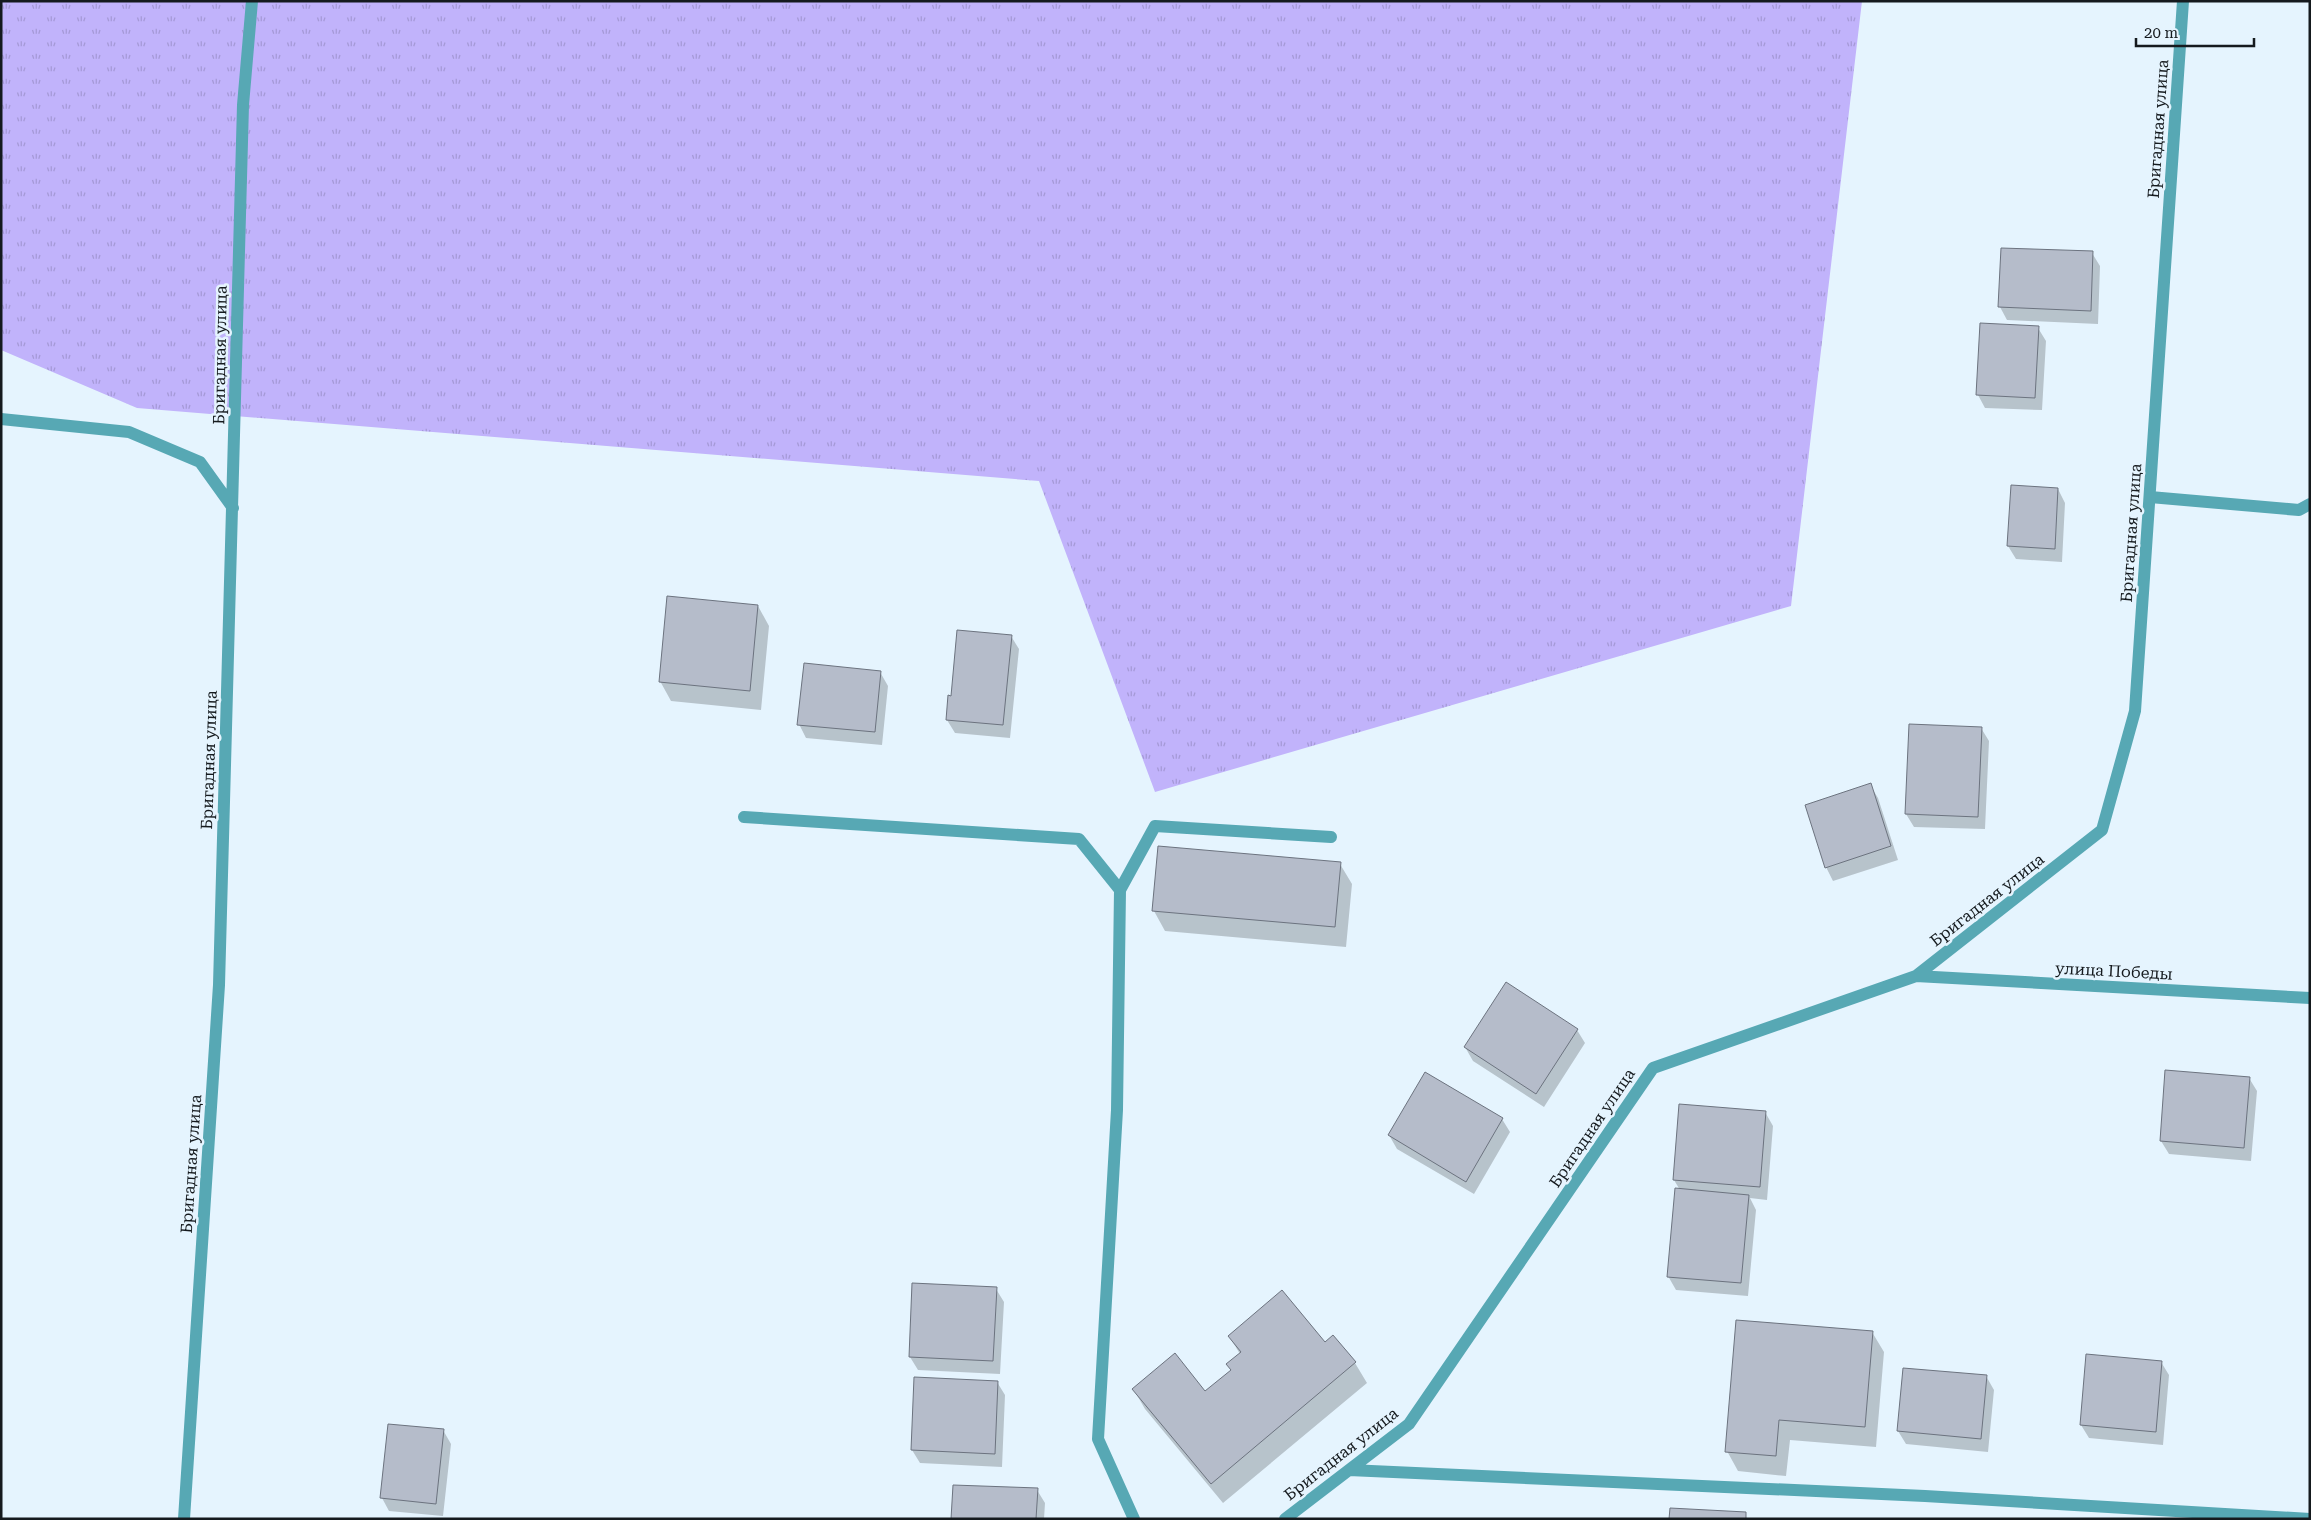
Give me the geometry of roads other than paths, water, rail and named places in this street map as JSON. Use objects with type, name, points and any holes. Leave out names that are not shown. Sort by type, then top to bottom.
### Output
[{"type":"street","name":"Бригадная улица","points":[[184,1519],[220,985],[243,104],[252,1]]},
{"type":"street","name":"Бригадная улица","points":[[1285,1519],[1409,1424],[1653,1068],[1916,976],[2102,830],[2136,710],[2183,1]]},
{"type":"street","points":[[1,419],[129,432],[200,462],[232,508]]},
{"type":"street","points":[[2150,497],[2299,510],[2310,504]]},
{"type":"street","points":[[744,817],[1079,838],[1120,890]]},
{"type":"street","points":[[1134,1519],[1098,1439],[1118,1110],[1120,890],[1155,826],[1332,837]]},
{"type":"street","name":"улица Победы","points":[[1916,976],[2310,998]]},
{"type":"street","points":[[1349,1470],[1925,1496],[2310,1519]]}]
